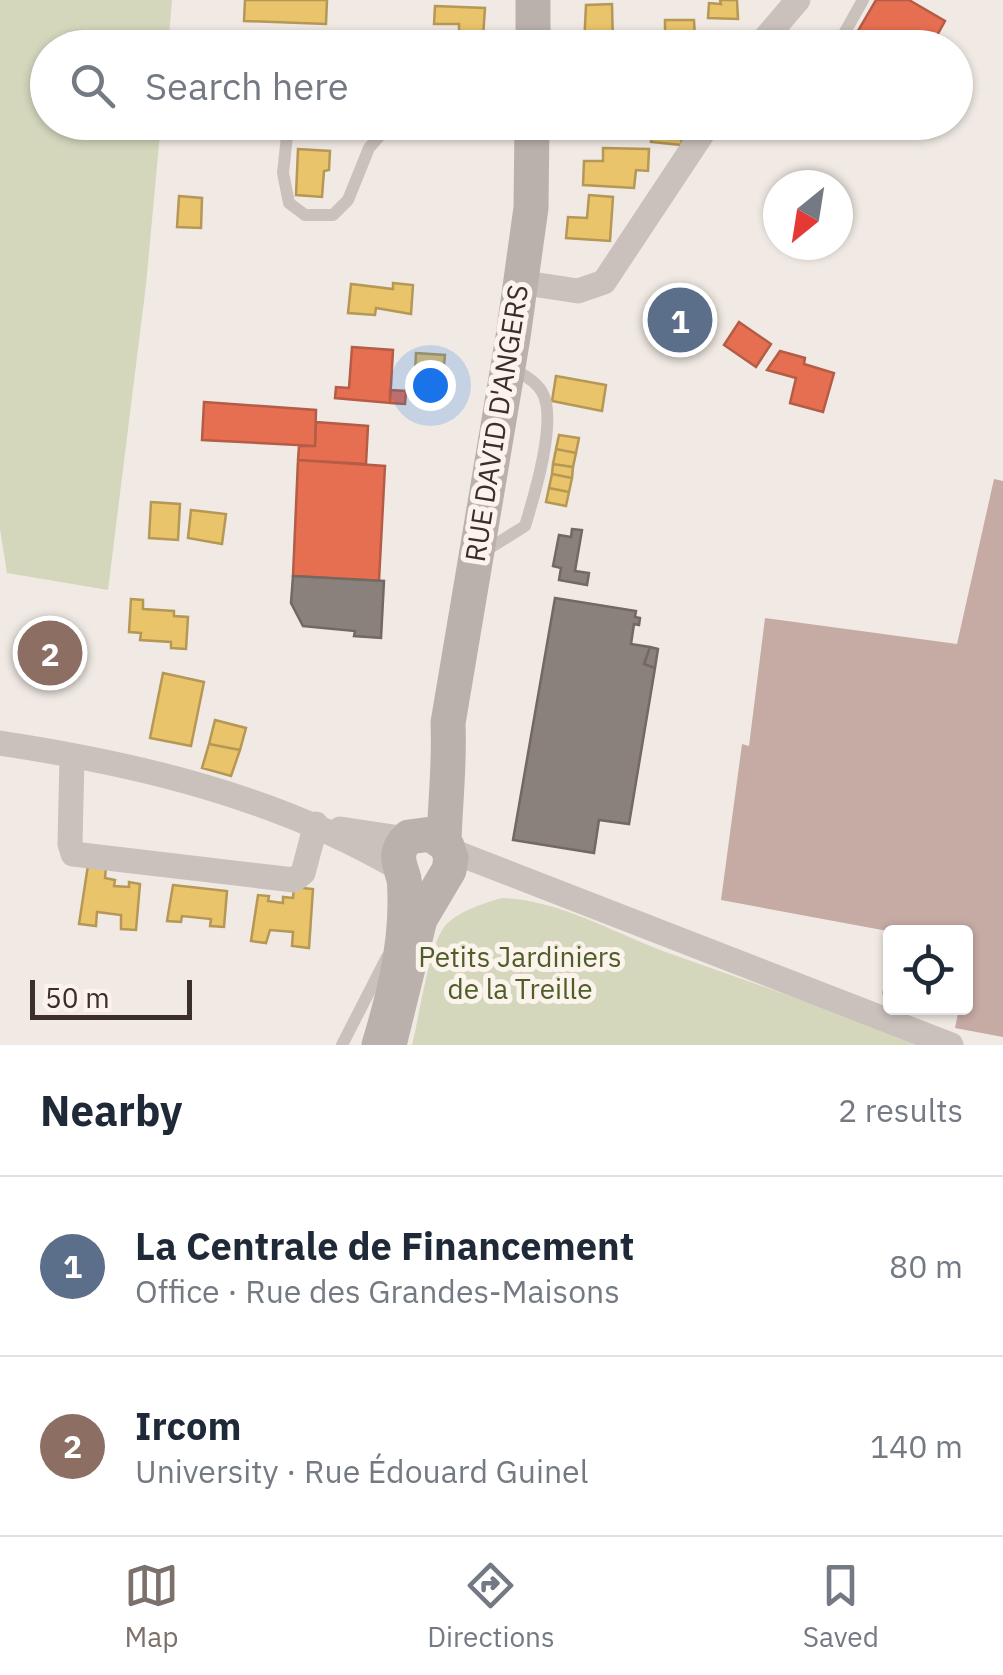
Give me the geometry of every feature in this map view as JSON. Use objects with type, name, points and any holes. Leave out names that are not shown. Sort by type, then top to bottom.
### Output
[{"type":"main road","points":[[533,0],[533,30]]},
{"type":"main road","name":"RUE DAVID D'ANGERS","points":[[425,859],[436,752],[448,723],[508,366],[531,208],[532,140]]},
{"type":"main road","points":[[379,1045],[395,986],[404,918],[425,859]]},
{"type":"main road","points":[[388,1045],[420,920],[425,859]]},
{"type":"street","points":[[772,30],[798,0]]},
{"type":"street","points":[[519,282],[578,292],[604,282],[698,140]]},
{"type":"street","points":[[0,743],[152,770],[487,878],[537,886],[950,1045]]},
{"type":"street","points":[[72,757],[73,854],[294,880],[303,874],[318,825]]},
{"type":"lane","points":[[846,30],[863,0]]},
{"type":"lane","points":[[286,140],[282,173],[289,203],[305,215],[333,215],[348,200],[377,140]]},
{"type":"lane","points":[[475,558],[525,526],[538,487],[546,420],[544,394],[530,379],[508,366]]},
{"type":"lane","points":[[342,1045],[404,918]]},
{"type":"green space","points":[[0,0],[172,0],[169,30],[30,30],[30,140],[159,140],[146,285],[108,590],[7,573],[0,529]]},
{"type":"green space","name":"Petits Jardiniers de la Treille","points":[[502,898],[564,910],[917,1045],[412,1045],[429,966],[444,927],[479,905]]},
{"type":"building: Homes","points":[[245,0],[327,0],[326,24],[244,21]]},
{"type":"building: Homes","points":[[720,0],[737,0],[738,19],[708,18],[709,3],[721,4]]},
{"type":"building: Homes","points":[[612,4],[613,30],[585,30],[586,5]]},
{"type":"building: Homes","points":[[435,6],[485,8],[484,30],[459,30],[459,24],[434,24]]},
{"type":"building: Homes","points":[[665,20],[694,20],[695,30],[665,30]]},
{"type":"building: Homes","points":[[682,140],[682,145],[651,142]]},
{"type":"building: Homes","points":[[603,148],[649,149],[648,171],[636,170],[634,188],[583,185],[584,161],[603,161]]},
{"type":"building: Homes","points":[[298,149],[330,151],[322,197],[296,195]]},
{"type":"building: Homes","points":[[589,195],[613,197],[610,241],[566,238],[568,217],[587,218]]},
{"type":"building: Homes","points":[[179,196],[202,198],[201,228],[177,227]]},
{"type":"building: Homes","points":[[393,283],[413,285],[411,314],[376,308],[375,315],[348,313],[351,284],[393,289]]},
{"type":"building: Homes","points":[[416,353],[445,355],[443,376],[415,374]]},
{"type":"building: Homes","points":[[556,376],[606,385],[602,411],[552,401]]},
{"type":"building: Homes","points":[[559,435],[579,438],[576,453],[556,449]]},
{"type":"building: Homes","points":[[556,449],[576,453],[573,467],[553,464]]},
{"type":"building: Homes","points":[[553,464],[573,467],[572,478],[552,474]]},
{"type":"building: Homes","points":[[552,474],[572,478],[569,492],[549,488]]},
{"type":"building: Homes","points":[[549,488],[569,492],[566,506],[546,502]]},
{"type":"building: Homes","points":[[151,502],[180,504],[178,540],[149,538]]},
{"type":"building: Homes","points":[[191,510],[226,514],[222,544],[188,538]]},
{"type":"building: Homes","points":[[131,599],[143,600],[143,609],[174,611],[174,616],[188,617],[186,649],[171,648],[171,642],[140,640],[141,633],[129,632]]},
{"type":"building: Homes","points":[[163,673],[204,682],[191,746],[150,738]]},
{"type":"building: Homes","points":[[215,720],[246,728],[240,750],[209,744]]},
{"type":"building: Homes","points":[[209,744],[240,750],[231,776],[202,768]]},
{"type":"building: Homes","points":[[88,865],[106,867],[105,878],[115,880],[114,886],[140,884],[136,930],[121,929],[121,915],[97,912],[96,926],[79,924]]},
{"type":"building: Homes","points":[[173,885],[227,891],[224,927],[210,926],[211,919],[182,916],[181,922],[167,921]]},
{"type":"building: Homes","points":[[294,887],[313,889],[309,948],[292,946],[293,932],[270,930],[266,943],[251,941],[258,895],[283,903],[283,897],[293,898]]},
{"type":"building: Shops","points":[[876,0],[909,0],[945,21],[940,30],[858,30]]},
{"type":"building: Shops","points":[[739,322],[771,344],[756,367],[724,345]]},
{"type":"building: Shops","points":[[352,347],[393,350],[390,403],[335,398],[336,387],[349,388]]},
{"type":"building: Shops","points":[[780,351],[834,373],[823,412],[790,403],[796,378],[767,370]]},
{"type":"building: Shops","points":[[390,390],[406,391],[405,404],[390,403]]},
{"type":"building: Shops","points":[[204,402],[316,410],[315,446],[202,440]]},
{"type":"building: Shops","points":[[316,422],[368,426],[366,464],[298,460],[299,446],[315,446]]},
{"type":"building: Shops","points":[[298,460],[385,466],[379,581],[293,576]]},
{"type":"building: Offices","points":[[675,296],[715,325],[697,349],[678,335],[666,350],[651,340],[662,325],[657,321]]},
{"type":"building: Industry","points":[[572,529],[582,530],[575,571],[589,573],[587,585],[559,580],[561,568],[553,566],[559,535],[571,537]]},
{"type":"building: Industry","points":[[293,576],[384,581],[381,638],[303,626],[291,603]]},
{"type":"building: Industry","points":[[555,598],[636,611],[639,625],[634,624],[631,644],[650,647],[644,664],[655,668],[629,824],[599,820],[594,853],[513,840]]},
{"type":"building: Industry","points":[[650,647],[658,649],[655,668],[644,664]]},
{"type":"building: Other","points":[[994,479],[1003,481],[1003,1037],[955,1028],[958,1015],[973,1015],[973,925],[883,925],[883,930],[721,900],[742,744],[749,746],[765,618],[957,644]]},
{"type":"place","name":"La Centrale de Financement","points":[[680,320]]},
{"type":"place","name":"Ircom","points":[[50,653]]}]
